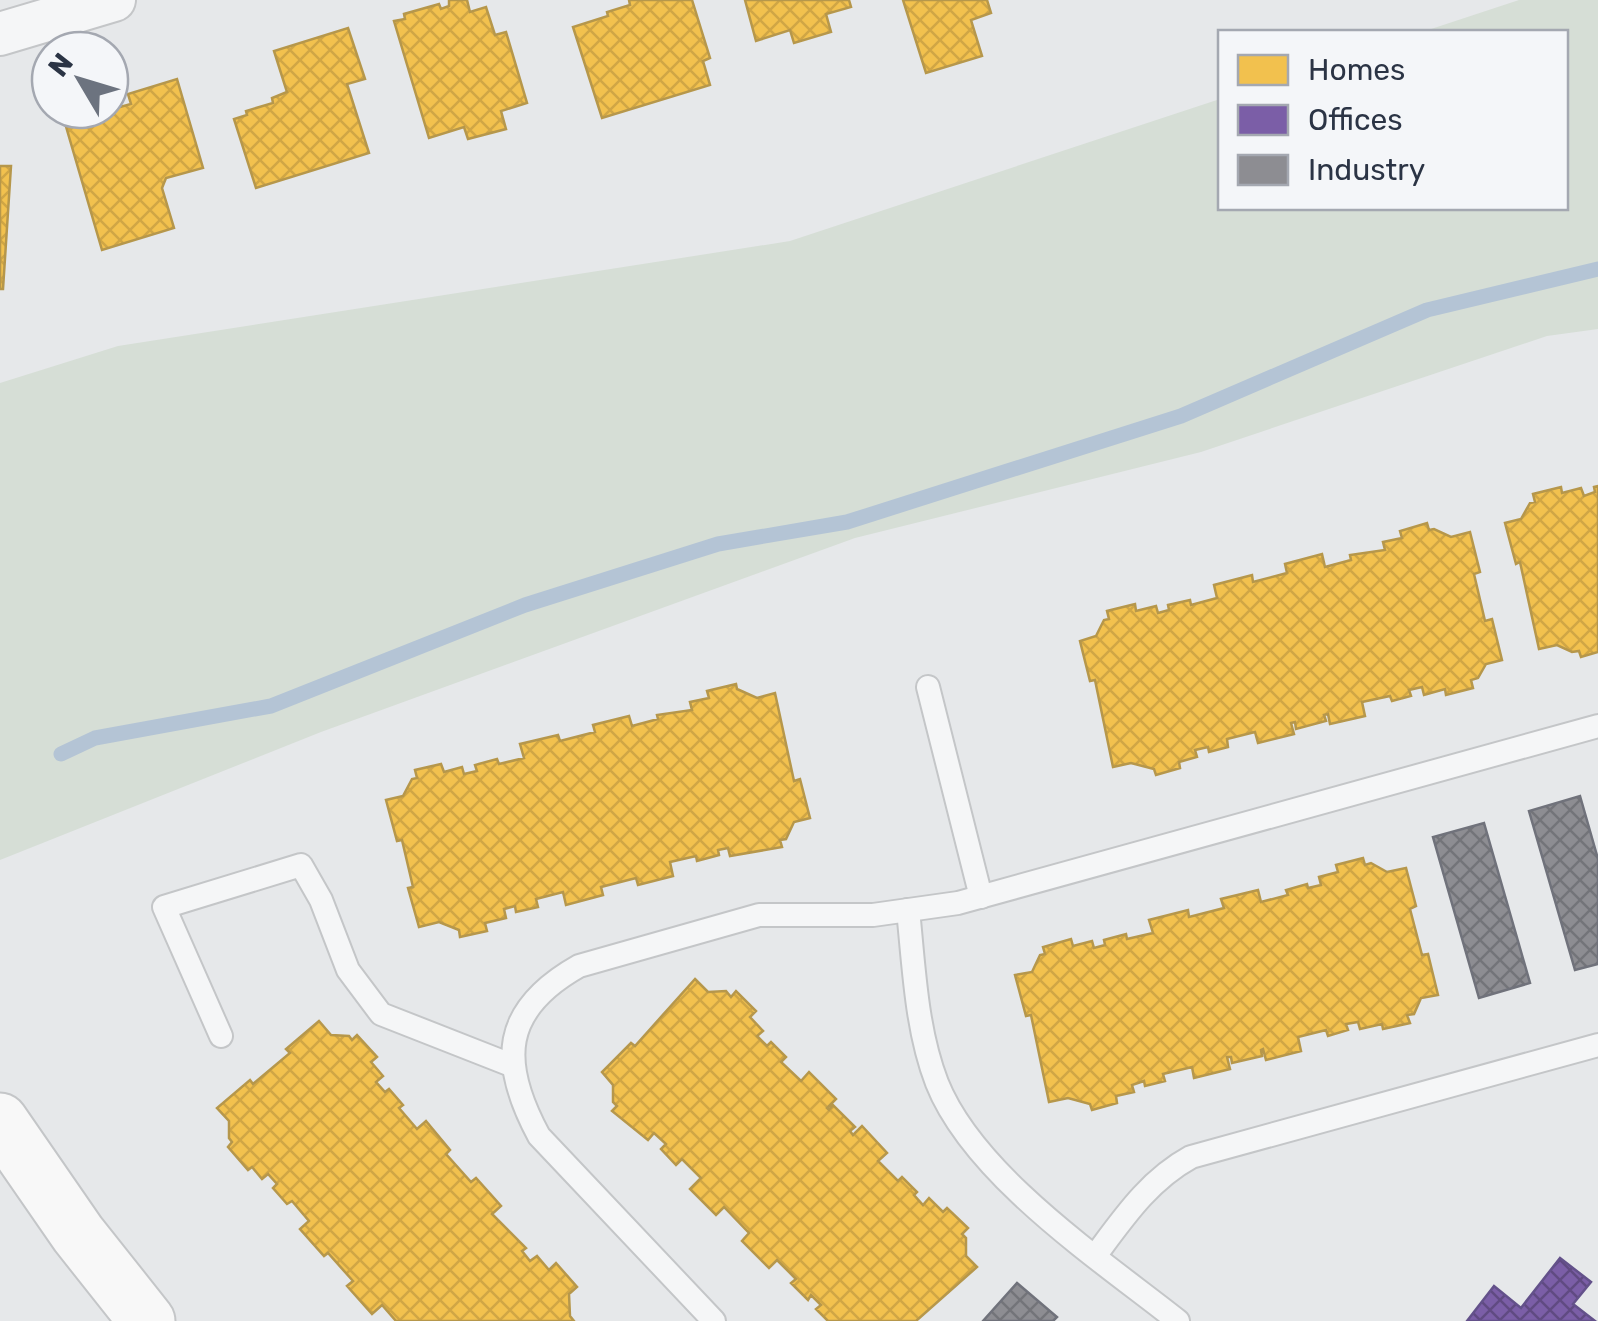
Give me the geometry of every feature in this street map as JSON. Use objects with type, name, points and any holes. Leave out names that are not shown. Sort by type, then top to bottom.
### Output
[{"type":"main road","points":[[0,1120],[78,1234],[147,1321]]},
{"type":"street","points":[[0,34],[114,0]]},
{"type":"lane","points":[[928,686],[980,897]]},
{"type":"lane","points":[[714,1321],[539,1136],[519,1099],[511,1064],[518,1029],[533,1002],[556,979],[579,966],[760,915],[873,915],[980,897],[1598,726]]},
{"type":"lane","points":[[221,1036],[164,906],[301,866],[322,900],[348,970],[382,1014],[511,1064]]},
{"type":"lane","points":[[908,910],[920,1015],[937,1084],[996,1173],[1178,1321]]},
{"type":"lane","points":[[1096,1256],[1138,1198],[1166,1170],[1191,1157],[1598,1045]]},
{"type":"shaded area","points":[[1519,0],[1598,0],[1598,329],[1547,336],[1201,452],[855,538],[321,732],[0,860],[0,383],[118,346],[790,241],[1218,100],[1218,210],[1568,210],[1568,30],[1428,30]]},
{"type":"building: Homes","points":[[449,0],[467,0],[470,12],[486,7],[495,35],[506,32],[527,103],[501,111],[506,129],[468,139],[464,127],[429,138],[394,21],[405,19],[404,14],[439,4],[441,9],[449,6]]},
{"type":"building: Homes","points":[[629,0],[692,0],[710,58],[703,61],[710,85],[602,118],[573,27],[608,16],[607,12],[630,5]]},
{"type":"building: Homes","points":[[745,0],[849,0],[851,7],[826,14],[831,32],[794,43],[790,30],[756,41]]},
{"type":"building: Homes","points":[[903,0],[987,0],[991,13],[971,20],[982,56],[926,73]]},
{"type":"building: Homes","points":[[348,28],[365,79],[347,84],[369,153],[256,188],[234,119],[273,103],[272,98],[287,92],[274,51]]},
{"type":"building: Homes","points":[[177,79],[203,168],[166,178],[162,188],[174,228],[102,250],[67,130],[130,130],[130,93]]},
{"type":"building: Homes","points":[[0,166],[11,166],[3,289],[0,289]]},
{"type":"building: Homes","points":[[1598,486],[1598,652],[1581,657],[1579,651],[1557,645],[1539,649],[1520,562],[1516,564],[1505,523],[1521,519],[1530,503],[1535,502],[1533,494],[1561,487],[1562,493],[1581,488],[1584,496],[1595,492],[1594,487]]},
{"type":"building: Homes","points":[[1427,523],[1429,530],[1451,537],[1470,532],[1480,572],[1474,574],[1485,621],[1492,619],[1502,660],[1486,664],[1478,678],[1471,680],[1473,688],[1446,695],[1445,689],[1424,695],[1422,687],[1409,690],[1411,696],[1392,701],[1390,696],[1362,702],[1365,716],[1330,724],[1328,714],[1324,715],[1326,721],[1296,729],[1295,722],[1291,723],[1294,734],[1258,743],[1255,732],[1227,739],[1228,747],[1209,752],[1208,747],[1195,750],[1197,757],[1179,762],[1180,768],[1156,775],[1154,769],[1131,763],[1113,767],[1095,680],[1090,681],[1080,641],[1096,636],[1104,620],[1109,619],[1107,611],[1135,604],[1136,611],[1156,606],[1158,613],[1169,610],[1168,605],[1190,600],[1191,605],[1217,598],[1214,585],[1252,575],[1253,582],[1287,573],[1285,564],[1322,554],[1325,567],[1351,560],[1350,555],[1385,550],[1383,542],[1402,538],[1400,531]]},
{"type":"building: Homes","points":[[736,684],[737,689],[757,698],[775,693],[794,781],[800,779],[810,818],[794,822],[786,839],[780,840],[782,847],[730,856],[728,848],[697,861],[696,856],[670,862],[673,876],[638,885],[636,878],[601,887],[603,895],[566,905],[563,892],[536,899],[538,907],[516,912],[515,906],[504,909],[506,918],[485,923],[487,931],[460,937],[459,930],[439,922],[419,927],[408,888],[413,887],[402,840],[397,841],[386,800],[403,796],[412,779],[417,778],[415,770],[441,764],[444,772],[462,767],[464,774],[477,771],[475,765],[524,758],[520,744],[558,735],[560,741],[595,732],[593,725],[629,716],[632,726],[658,719],[657,715],[692,710],[690,702],[709,698],[707,691]]},
{"type":"building: Homes","points":[[1363,858],[1365,865],[1371,863],[1387,872],[1406,868],[1416,906],[1410,909],[1422,955],[1428,954],[1438,995],[1421,998],[1414,1014],[1407,1015],[1410,1023],[1360,1029],[1358,1022],[1346,1024],[1348,1030],[1328,1036],[1326,1030],[1298,1037],[1301,1051],[1266,1060],[1263,1049],[1262,1056],[1232,1063],[1231,1057],[1227,1057],[1230,1069],[1194,1078],[1192,1067],[1163,1074],[1165,1081],[1132,1085],[1134,1092],[1116,1096],[1117,1103],[1092,1110],[1090,1104],[1068,1098],[1049,1102],[1031,1015],[1026,1016],[1015,975],[1032,972],[1040,955],[1045,954],[1043,947],[1071,939],[1073,946],[1092,941],[1094,948],[1105,945],[1104,940],[1126,934],[1127,939],[1153,933],[1149,920],[1188,910],[1189,917],[1224,908],[1221,899],[1258,890],[1261,902],[1288,895],[1286,890],[1321,885],[1319,877],[1338,872],[1336,865]]},
{"type":"building: Homes","points":[[695,979],[708,992],[726,991],[731,997],[736,991],[756,1011],[750,1017],[763,1031],[757,1036],[767,1046],[771,1042],[786,1057],[781,1062],[801,1081],[809,1072],[836,1099],[827,1108],[833,1105],[855,1127],[850,1131],[853,1135],[862,1126],[887,1153],[878,1161],[898,1181],[902,1177],[923,1205],[929,1198],[943,1212],[947,1208],[968,1228],[962,1234],[966,1238],[966,1256],[977,1267],[916,1321],[828,1321],[816,1309],[821,1305],[811,1295],[808,1300],[791,1283],[796,1279],[777,1260],[769,1268],[742,1241],[749,1233],[724,1207],[716,1215],[690,1189],[701,1178],[682,1159],[676,1165],[661,1149],[666,1144],[654,1133],[648,1140],[612,1111],[617,1106],[613,1102],[613,1085],[602,1072],[631,1043],[635,1046]]},
{"type":"building: Homes","points":[[319,1021],[331,1035],[349,1036],[352,1040],[357,1035],[377,1057],[371,1062],[383,1076],[376,1082],[385,1092],[389,1089],[403,1105],[399,1108],[417,1129],[426,1121],[450,1150],[446,1154],[471,1182],[476,1178],[501,1206],[492,1214],[526,1248],[522,1251],[530,1261],[537,1256],[549,1270],[556,1263],[577,1287],[569,1294],[570,1316],[574,1321],[396,1321],[382,1305],[372,1314],[347,1286],[353,1281],[300,1229],[309,1221],[292,1201],[287,1204],[273,1188],[277,1184],[268,1174],[262,1179],[252,1167],[248,1170],[228,1147],[232,1142],[229,1121],[217,1108],[290,1053],[286,1049]]},
{"type":"building: Offices","points":[[1560,1258],[1591,1282],[1573,1304],[1595,1321],[1467,1321],[1494,1286],[1521,1308]]},
{"type":"building: Industry","points":[[1580,796],[1598,859],[1598,964],[1575,970],[1529,811]]},
{"type":"building: Industry","points":[[1484,823],[1530,983],[1479,998],[1433,837]]},
{"type":"building: Industry","points":[[1017,1283],[1057,1317],[1053,1321],[983,1321]]},
{"type":"waterway","points":[[61,754],[95,738],[271,706],[525,605],[718,544],[847,522],[1181,416],[1427,310],[1598,269]]}]
